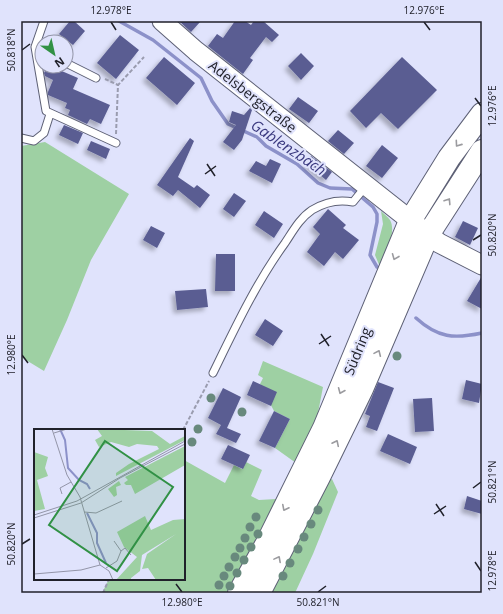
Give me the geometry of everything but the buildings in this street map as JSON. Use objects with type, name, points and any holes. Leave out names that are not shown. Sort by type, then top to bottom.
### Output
[{"type":"main road","name":"Südring","points":[[239,593],[267,543],[324,428],[410,221],[449,158],[482,114]]},
{"type":"main road","name":"Südring","points":[[259,593],[296,525],[353,408],[428,235],[482,151]]},
{"type":"street","name":"Adelsbergstraße","points":[[162,21],[362,192],[410,221],[439,243],[482,265]]},
{"type":"lane","points":[[40,34],[44,21]]},
{"type":"lane","points":[[74,67],[96,78]]},
{"type":"lane","points":[[40,74],[46,111],[116,143]]},
{"type":"lane","points":[[21,138],[34,141],[44,133],[50,114]]},
{"type":"lane","points":[[213,373],[237,323],[266,270],[302,219],[312,210],[327,203],[343,200],[353,202],[362,192]]},
{"type":"path","points":[[116,143],[118,85],[144,57]]},
{"type":"path","points":[[96,78],[102,77],[118,85]]},
{"type":"path","points":[[184,429],[213,373]]},
{"type":"path","points":[[103,593],[109,580]]},
{"type":"green space","points":[[45,142],[129,194],[91,260],[67,320],[44,371],[21,357],[21,146]]},
{"type":"green space","points":[[381,211],[390,220],[392,231],[390,244],[380,267],[375,255],[383,224]]},
{"type":"green space","points":[[263,361],[323,387],[317,418],[296,463],[275,448],[290,419],[274,411],[260,384],[263,378],[258,375]]},
{"type":"green space","points":[[185,461],[225,483],[234,465],[242,469],[246,462],[262,470],[251,496],[259,500],[276,499],[279,502],[231,593],[102,593],[108,580],[185,580]]},
{"type":"green space","points":[[332,479],[338,492],[313,554],[295,593],[267,593],[328,480]]},
{"type":"waterway","name":"Gablenzbach","points":[[119,21],[153,40],[201,78],[212,101],[228,124],[257,137],[266,146],[297,164],[318,183],[330,188],[352,189],[373,207],[377,214],[377,222],[370,255],[377,267]]},
{"type":"waterway","name":"Gablenzbach","points":[[416,318],[432,330],[447,335],[463,336],[482,333]]}]
